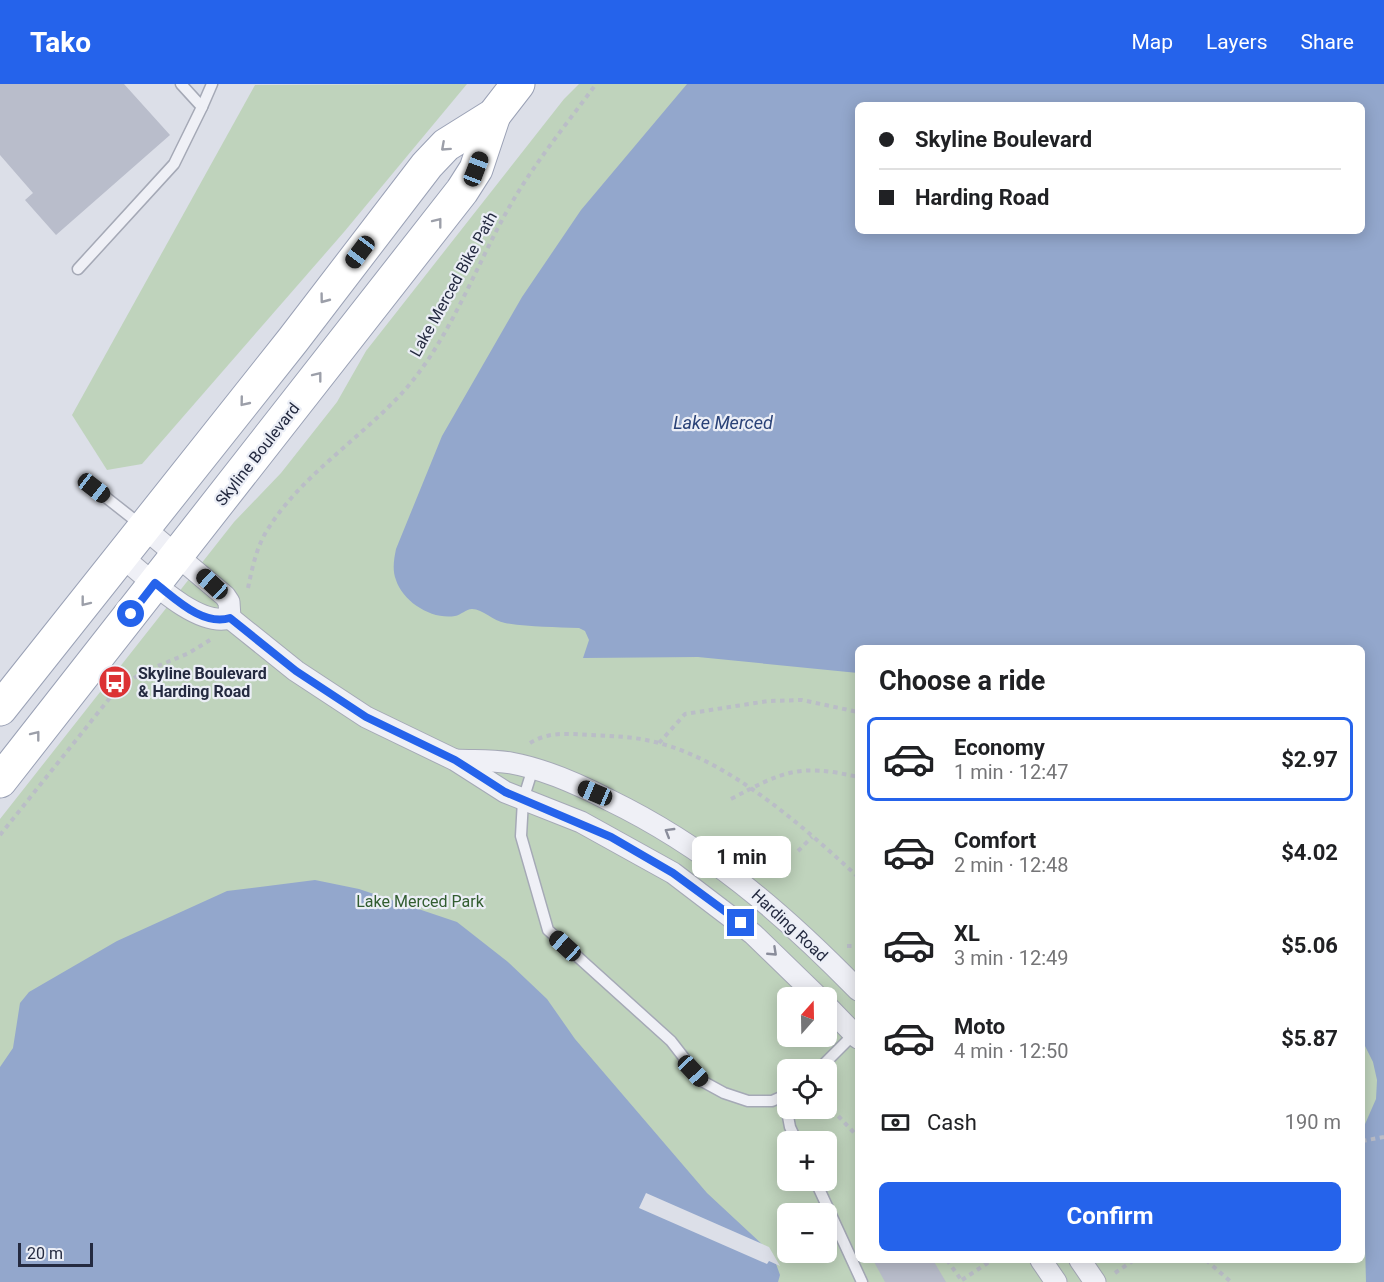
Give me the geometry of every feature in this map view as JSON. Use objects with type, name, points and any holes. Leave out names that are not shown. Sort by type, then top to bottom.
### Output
[{"type":"main road","name":"Skyline Boulevard","points":[[0,782],[462,191],[476,169],[494,115],[518,84]]},
{"type":"main road","name":"Skyline Boulevard","points":[[0,709],[294,340],[427,165],[446,145],[494,115]]},
{"type":"main road","points":[[0,703],[28,674]]},
{"type":"street","points":[[121,556],[178,601],[209,619],[230,618],[229,602],[225,596],[178,554],[143,527]]},
{"type":"street","name":"Harding Road","points":[[230,618],[331,696],[399,734],[455,760],[489,783],[523,800],[601,832],[673,873],[753,934],[808,987]]},
{"type":"street","name":"Harding Road","points":[[455,760],[511,763],[533,768],[603,796],[691,845],[775,909],[855,987]]},
{"type":"street","points":[[837,1015],[855,1032]]},
{"type":"street","points":[[1043,1263],[1056,1282]]},
{"type":"street","points":[[1083,1263],[1102,1279]]},
{"type":"lane","points":[[182,84],[202,107]]},
{"type":"lane","points":[[78,269],[174,164],[212,84]]},
{"type":"lane","points":[[94,488],[143,527]]},
{"type":"lane","points":[[533,768],[523,800],[521,836],[548,930],[671,1041],[702,1081],[724,1094],[748,1101],[772,1101],[777,1098]]},
{"type":"lane","points":[[830,1059],[855,1036]]},
{"type":"lane","points":[[820,1191],[862,1282]]},
{"type":"path","name":"Lake Merced Bike Path","points":[[245,597],[259,547],[266,532],[321,469],[363,432],[404,390],[453,314],[508,209],[596,84]]},
{"type":"path","points":[[0,835],[113,694],[141,673],[189,653],[215,636]]},
{"type":"path","points":[[659,743],[685,714],[768,701],[802,700],[855,711]]},
{"type":"path","points":[[511,763],[527,745],[549,734],[633,737],[659,743],[710,764],[749,789],[812,837],[855,874]]},
{"type":"path","points":[[731,799],[776,775],[802,770],[838,772],[855,776]]},
{"type":"path","points":[[798,851],[812,837]]},
{"type":"path","points":[[837,1114],[855,1133]]},
{"type":"path","points":[[1365,1140],[1384,1137]]},
{"type":"path","points":[[949,1263],[962,1281],[988,1263]]},
{"type":"path","points":[[1102,1279],[1129,1263]]},
{"type":"path","points":[[1210,1263],[1232,1282]]},
{"type":"green space","points":[[467,84],[344,232],[142,464],[107,470],[72,415],[255,85]]},
{"type":"green space","name":"Lake Merced Park","points":[[579,84],[1384,84],[1384,1282],[0,1282],[0,819],[234,522],[281,473],[337,402],[366,351],[564,99]]},
{"type":"water","name":"Lake Merced","points":[[687,84],[1384,84],[1384,1282],[1366,1282],[1365,1124],[1376,1099],[1377,1080],[1373,1062],[1365,1046],[1365,645],[855,645],[855,673],[698,657],[583,658],[589,640],[585,631],[579,628],[505,623],[472,609],[446,617],[428,612],[412,602],[400,588],[395,576],[396,549],[442,436],[522,297],[581,210]]},
{"type":"water","points":[[315,880],[359,889],[457,922],[508,962],[547,999],[575,1039],[707,1193],[765,1247],[775,1261],[780,1275],[778,1282],[0,1282],[0,1067],[13,1048],[20,1003],[29,992],[117,941],[227,891]]},
{"type":"pier","points":[[646,1193],[769,1247],[780,1266],[769,1261],[767,1264],[639,1208]]},
{"type":"building","points":[[0,84],[124,84],[170,135],[56,235],[25,200],[33,193],[0,155]]},
{"type":"building","points":[[875,1263],[935,1263],[946,1282],[885,1282]]},
{"type":"place","name":"Skyline Boulevard & Harding Road","points":[[115,682]]},
{"type":"route","points":[[131,614],[155,583],[188,608],[209,619],[215,621],[230,618],[296,671],[366,717],[455,760],[505,792],[581,822],[611,837],[673,873],[741,923]]}]
